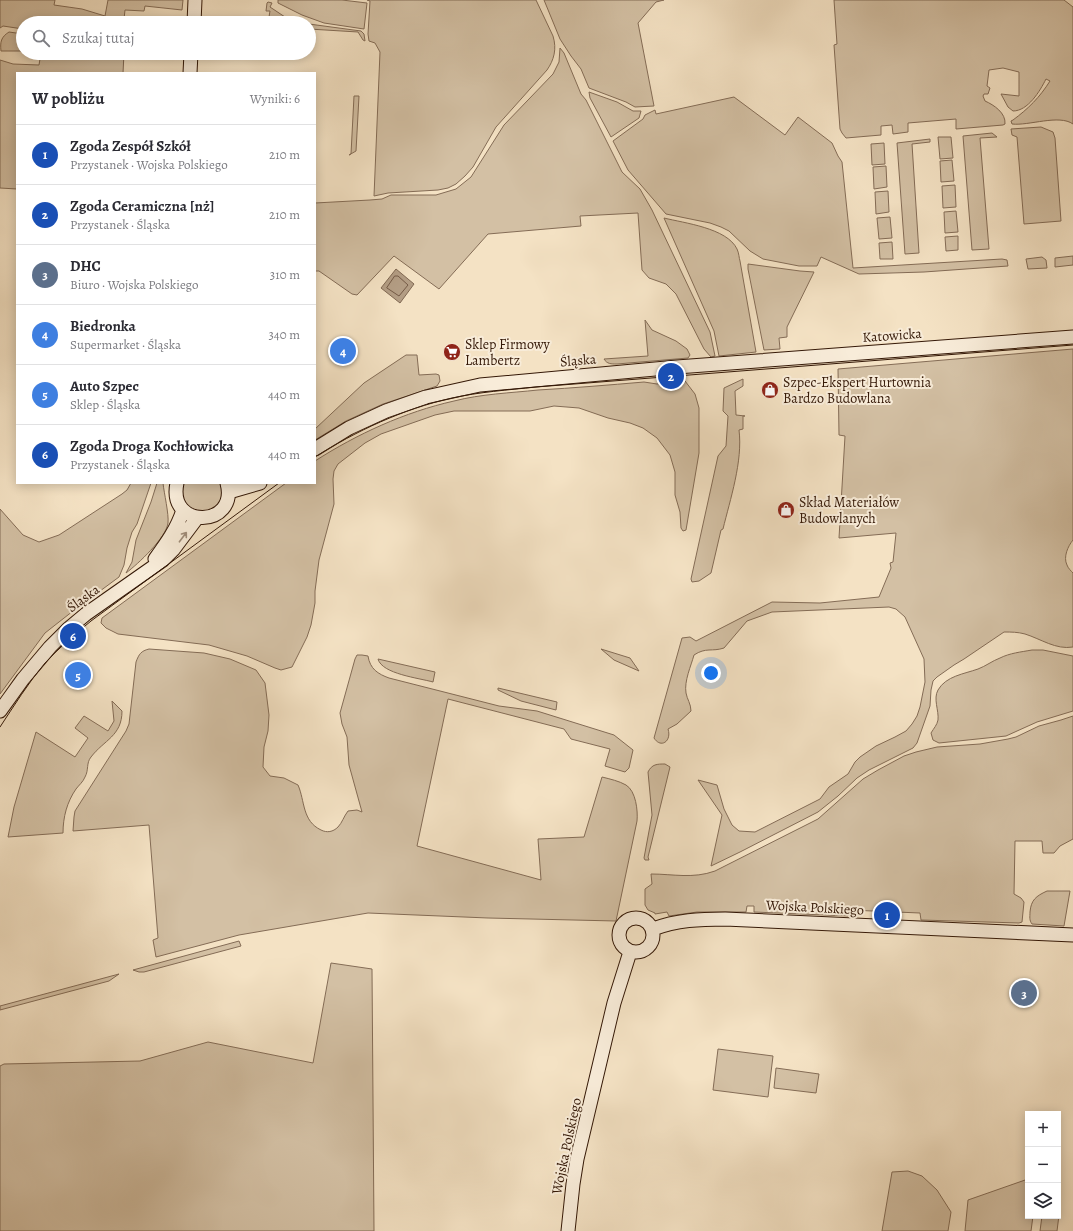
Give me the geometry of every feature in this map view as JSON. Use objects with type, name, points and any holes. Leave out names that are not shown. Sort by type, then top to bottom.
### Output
[{"type":"street","points":[[194,16],[195,0]]},
{"type":"street","points":[[190,72],[191,60]]},
{"type":"street","name":"Katowicka","points":[[713,365],[1073,337]]},
{"type":"street","name":"Śląska","points":[[316,448],[349,428],[386,411],[426,396],[445,392],[480,385],[713,365]]},
{"type":"street","points":[[176,484],[176,499],[183,510],[189,515],[197,518],[205,518],[219,512],[228,500],[228,488],[254,484]]},
{"type":"street","name":"Śląska","points":[[145,572],[169,540],[183,510]]},
{"type":"street","name":"Śląska","points":[[0,711],[27,674],[68,629],[145,572],[164,560],[197,518]]},
{"type":"street","points":[[637,918],[642,919],[651,925],[654,939],[649,948],[640,952],[630,952],[622,947],[619,937],[621,928],[627,920],[637,918]]},
{"type":"street","name":"Wojska Polskiego","points":[[653,929],[681,921],[712,919],[1073,935]]},
{"type":"street","name":"Wojska Polskiego","points":[[568,1231],[577,1159],[612,1010],[630,952]]},
{"type":"shaded area","points":[[0,0],[55,0],[54,5],[82,9],[105,16],[16,16],[16,28],[3,26],[0,28]]},
{"type":"shaded area","points":[[108,0],[183,0],[182,10],[145,6],[144,11],[125,10],[124,16],[105,16]]},
{"type":"shaded area","points":[[278,0],[342,0],[367,3],[364,29],[324,23],[316,20],[316,16],[305,16],[278,3]]},
{"type":"shaded area","points":[[367,0],[536,0],[553,36],[555,45],[554,54],[547,70],[496,127],[473,167],[456,184],[448,188],[388,193],[374,196],[380,52],[375,43],[369,41],[370,1]]},
{"type":"shaded area","points":[[544,0],[664,0],[656,2],[638,23],[654,106],[635,107],[589,88],[581,69],[560,39]]},
{"type":"shaded area","points":[[834,0],[1064,0],[1073,7],[1073,124],[1067,121],[1052,120],[1012,124],[1011,121],[1024,112],[1050,81],[1046,79],[1033,100],[1024,108],[1013,111],[1008,107],[1001,94],[1019,96],[1019,72],[1003,68],[989,70],[987,86],[990,88],[988,94],[984,94],[983,96],[985,101],[996,107],[1004,116],[1005,124],[1003,125],[956,129],[956,119],[908,123],[908,132],[893,134],[892,125],[881,126],[881,135],[846,138],[840,129],[834,45],[837,44]]},
{"type":"shaded area","points":[[267,3],[272,3],[270,7],[284,16],[269,16],[270,11],[266,11]]},
{"type":"shaded area","points":[[316,25],[361,31],[364,34],[365,41],[358,32],[316,29]]},
{"type":"shaded area","points":[[9,32],[16,33],[16,51],[1,51],[4,36]]},
{"type":"shaded area","points":[[560,48],[564,53],[581,94],[586,100],[622,172],[640,189],[652,210],[710,332],[715,356],[711,357],[704,349],[676,294],[666,284],[649,278],[642,270],[638,213],[580,216],[581,226],[488,234],[439,289],[394,256],[357,295],[352,294],[319,271],[316,271],[316,203],[382,199],[391,195],[436,195],[456,189],[471,177],[504,125],[553,74],[559,62]]},
{"type":"shaded area","points":[[0,60],[13,64],[39,65],[40,60],[124,60],[123,72],[16,72],[16,189],[0,188]]},
{"type":"shaded area","points":[[589,92],[617,102],[633,111],[641,111],[639,118],[611,137],[590,98]]},
{"type":"shaded area","points":[[354,96],[359,96],[356,151],[351,154]]},
{"type":"shaded area","points":[[734,97],[785,135],[798,117],[832,143],[842,162],[853,268],[1002,259],[1007,260],[1008,266],[924,272],[859,274],[821,257],[817,266],[799,266],[763,259],[750,251],[729,231],[721,227],[710,223],[666,214],[628,170],[613,141],[643,119],[645,115],[655,110],[656,114]]},
{"type":"shaded area","points":[[1041,127],[1053,132],[1055,138],[1061,221],[1024,224],[1017,137],[1012,135],[1011,129]]},
{"type":"shaded area","points":[[992,133],[997,137],[980,138],[989,249],[972,250],[963,136]]},
{"type":"shaded area","points":[[938,137],[951,137],[953,158],[940,159]]},
{"type":"shaded area","points":[[930,139],[930,142],[912,144],[919,253],[905,254],[897,143]]},
{"type":"shaded area","points":[[884,143],[885,164],[872,165],[871,144]]},
{"type":"shaded area","points":[[952,160],[954,181],[941,182],[940,161]]},
{"type":"shaded area","points":[[886,166],[887,187],[874,189],[873,167]]},
{"type":"shaded area","points":[[955,185],[956,207],[943,208],[942,186]]},
{"type":"shaded area","points":[[888,191],[889,212],[876,214],[875,192]]},
{"type":"shaded area","points":[[956,211],[958,232],[945,233],[944,212]]},
{"type":"shaded area","points":[[890,217],[892,238],[879,239],[877,218]]},
{"type":"shaded area","points":[[664,218],[693,224],[715,231],[732,242],[737,249],[756,352],[719,356],[714,331]]},
{"type":"shaded area","points":[[958,236],[958,250],[946,251],[945,237]]},
{"type":"shaded area","points":[[892,242],[893,259],[880,259],[879,243]]},
{"type":"shaded area","points":[[1073,256],[1073,265],[1055,267],[1055,258]]},
{"type":"shaded area","points":[[1042,257],[1046,260],[1047,268],[1028,269],[1026,259]]},
{"type":"shaded area","points":[[748,264],[814,272],[787,327],[787,337],[779,338],[780,349],[764,350]]},
{"type":"shaded area","points":[[645,320],[652,330],[676,341],[687,349],[690,355],[688,358],[617,364],[606,362],[604,359],[648,356]]},
{"type":"shaded area","points":[[1073,349],[1073,540],[1068,548],[1066,562],[1067,566],[1073,573],[1073,647],[1067,648],[1055,646],[1022,633],[1004,632],[954,665],[933,681],[930,706],[917,743],[913,748],[869,770],[857,778],[818,812],[711,866],[722,815],[698,780],[717,785],[724,809],[732,825],[739,831],[755,832],[820,799],[829,787],[848,774],[855,762],[860,757],[876,746],[906,731],[917,716],[920,707],[925,682],[924,659],[905,617],[896,609],[889,607],[772,612],[747,621],[724,648],[706,650],[694,655],[686,688],[691,711],[677,724],[668,729],[669,733],[665,742],[660,743],[654,738],[682,638],[690,637],[696,641],[772,602],[820,603],[879,597],[891,568],[890,563],[893,562],[896,533],[839,538],[845,436],[839,435],[838,369]]},
{"type":"shaded area","points":[[406,355],[417,355],[419,375],[436,374],[439,375],[440,381],[437,386],[383,404],[346,421],[316,439],[316,428],[364,383]]},
{"type":"shaded area","points":[[743,379],[743,386],[735,391],[736,415],[745,416],[743,416],[743,429],[739,430],[740,442],[738,467],[723,529],[721,530],[711,573],[699,581],[692,582],[691,579],[718,456],[726,446],[728,416],[723,411],[724,388]]},
{"type":"shaded area","points":[[685,381],[695,394],[699,408],[699,453],[686,530],[683,531],[681,528],[680,512],[675,495],[675,472],[670,455],[657,438],[643,428],[579,408],[554,406],[530,411],[454,411],[435,415],[381,434],[365,443],[338,464],[334,471],[333,479],[334,504],[319,560],[315,603],[311,625],[307,637],[292,667],[281,670],[247,656],[209,645],[118,634],[106,628],[101,623],[102,618],[285,484],[316,484],[316,460],[382,425],[418,411],[475,397],[538,390],[644,382],[657,384]]},
{"type":"shaded area","points":[[130,484],[151,484],[137,524],[132,532],[124,565],[119,577],[45,633],[0,694],[0,509],[23,535],[39,542],[59,535],[127,490]]},
{"type":"shaded area","points":[[157,484],[163,484],[168,519],[166,529],[151,550],[126,573],[132,562],[136,540]]},
{"type":"shaded area","points":[[184,484],[221,484],[222,494],[218,504],[212,509],[205,511],[190,507],[185,501],[182,493]]},
{"type":"shaded area","points":[[149,649],[204,653],[230,659],[256,670],[265,683],[269,715],[268,731],[264,747],[263,767],[270,776],[284,778],[298,785],[307,816],[315,826],[325,832],[330,832],[336,829],[341,824],[348,811],[357,810],[362,812],[349,765],[347,737],[340,713],[357,655],[368,656],[373,668],[381,675],[389,678],[499,706],[537,711],[614,735],[633,750],[629,768],[625,772],[605,766],[610,749],[571,739],[564,729],[448,699],[417,846],[541,880],[538,839],[584,837],[602,777],[620,782],[629,788],[634,796],[637,807],[637,821],[616,921],[368,913],[239,935],[156,957],[153,940],[158,938],[149,825],[73,831],[75,811],[129,724],[136,662],[141,653]]},
{"type":"shaded area","points":[[601,649],[630,658],[639,671],[614,660]]},
{"type":"shaded area","points":[[1032,650],[1043,650],[1073,656],[1073,711],[1037,722],[1006,736],[939,743],[933,740],[931,733],[938,720],[936,697],[941,685],[950,679],[981,668],[1004,656]]},
{"type":"shaded area","points":[[378,659],[435,672],[433,682],[393,672],[381,664]]},
{"type":"shaded area","points":[[498,688],[557,702],[556,710],[521,701],[498,690]]},
{"type":"shaded area","points":[[112,701],[122,711],[119,726],[116,732],[89,759],[87,772],[84,779],[76,789],[68,804],[63,833],[8,837],[14,807],[36,732],[75,757],[88,738],[75,728],[84,716],[108,731],[114,721]]},
{"type":"shaded area","points":[[1073,716],[1073,839],[1060,846],[1054,853],[1043,853],[1042,841],[1015,841],[1014,894],[1021,898],[1024,902],[1022,922],[921,920],[920,913],[849,910],[848,916],[754,912],[754,906],[747,906],[746,912],[697,912],[669,916],[667,912],[655,914],[648,910],[645,905],[645,889],[652,884],[651,874],[683,876],[699,875],[715,871],[818,819],[863,779],[904,756],[937,747],[980,744],[1008,739],[1016,737],[1039,726]]},
{"type":"shaded area","points":[[665,764],[670,767],[648,857],[649,860],[645,860],[644,858],[652,815],[648,772],[651,767],[655,765]]},
{"type":"shaded area","points":[[1047,891],[1070,891],[1064,926],[1031,923],[1030,912],[1033,901]]},
{"type":"shaded area","points":[[239,941],[241,946],[144,972],[133,970]]},
{"type":"shaded area","points":[[331,963],[372,969],[374,1231],[0,1231],[0,1066],[4,1064],[140,1061],[208,1042],[313,1063]]},
{"type":"shaded area","points":[[119,974],[109,981],[0,1010],[0,1006]]},
{"type":"shaded area","points":[[718,1049],[773,1056],[768,1097],[713,1090]]},
{"type":"shaded area","points":[[776,1068],[819,1074],[816,1093],[774,1088]]},
{"type":"shaded area","points":[[908,1171],[922,1176],[937,1190],[951,1212],[948,1231],[882,1231],[892,1172]]},
{"type":"shaded area","points":[[1025,1180],[1025,1219],[1033,1219],[1031,1231],[965,1231],[968,1200]]},
{"type":"shaded area","points":[[1042,1219],[1058,1219],[1057,1231],[1040,1231]]},
{"type":"water","points":[[396,269],[414,284],[400,303],[381,288]]},
{"type":"tram line","points":[[316,456],[347,438],[380,422],[416,408],[473,394],[536,387],[1073,345]]},
{"type":"tram line","points":[[0,727],[21,695],[45,663],[73,636],[91,621],[278,484]]},
{"type":"place","name":"Biedronka","points":[[343,351]]},
{"type":"place","name":"Sklep Firmowy Lambertz","points":[[452,352]]},
{"type":"place","name":"Zgoda Ceramiczna [nż]","points":[[671,376]]},
{"type":"place","name":"Szpec-Ekspert Hurtownia Bardzo Budowlana","points":[[770,390]]},
{"type":"place","name":"Skład Materiałów Budowlanych","points":[[786,510]]},
{"type":"place","name":"Zgoda Droga Kochłowicka","points":[[73,636]]},
{"type":"place","name":"Auto Szpec","points":[[78,675]]},
{"type":"place","name":"Zgoda Zespół Szkół","points":[[887,915]]},
{"type":"place","name":"DHC","points":[[1024,993]]}]
